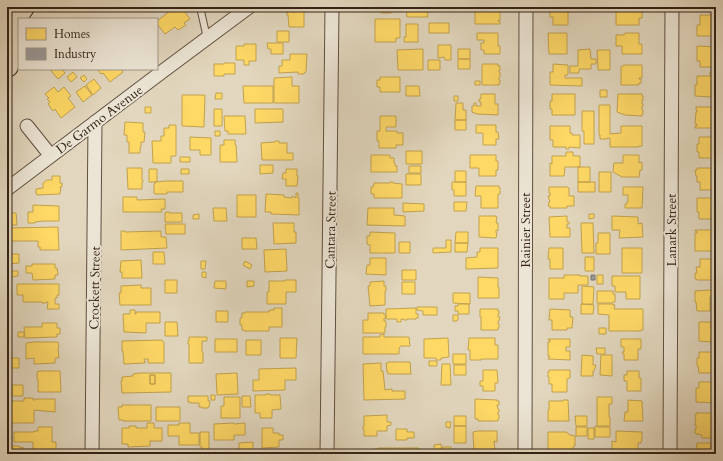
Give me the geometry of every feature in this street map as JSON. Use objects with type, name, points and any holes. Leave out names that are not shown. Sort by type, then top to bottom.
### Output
[{"type":"highway","points":[[21,18],[24,7]]},
{"type":"highway","points":[[7,29],[24,7]]},
{"type":"highway","points":[[7,66],[18,30]]},
{"type":"street","name":"De Garmo Avenue","points":[[160,67],[207,38],[249,7]]},
{"type":"street","name":"Cantara Street","points":[[327,454],[332,7]]},
{"type":"street","name":"Rainier Street","points":[[525,454],[526,7]]},
{"type":"street","name":"Lanark Street","points":[[670,454],[672,7]]},
{"type":"street","name":"De Garmo Avenue","points":[[7,190],[95,122],[156,70]]},
{"type":"street","name":"Crockett Street","points":[[92,454],[95,122]]},
{"type":"street","points":[[27,126],[51,156]]},
{"type":"lane","points":[[200,7],[207,38]]},
{"type":"building: Homes","points":[[167,7],[181,7],[190,19],[184,23],[186,25],[178,30],[175,27],[165,34],[158,25],[158,20],[170,11]]},
{"type":"building: Homes","points":[[381,7],[391,7],[391,13],[381,13]]},
{"type":"building: Homes","points":[[406,7],[427,7],[428,17],[407,17]]},
{"type":"building: Homes","points":[[475,7],[500,8],[500,20],[498,21],[500,21],[500,24],[475,24]]},
{"type":"building: Homes","points":[[549,7],[573,7],[573,11],[568,11],[568,25],[553,25],[553,17],[550,17]]},
{"type":"building: Homes","points":[[597,7],[610,7],[610,8],[597,9]]},
{"type":"building: Homes","points":[[616,7],[642,7],[642,18],[639,18],[639,25],[616,25]]},
{"type":"building: Homes","points":[[288,8],[304,8],[304,27],[289,27],[287,15]]},
{"type":"building: Homes","points":[[700,15],[715,15],[716,36],[697,36],[697,25],[700,25]]},
{"type":"building: Homes","points":[[375,19],[400,19],[400,38],[396,38],[396,42],[375,42]]},
{"type":"building: Homes","points":[[429,23],[449,23],[449,33],[429,33]]},
{"type":"building: Homes","points":[[406,24],[418,24],[418,42],[404,42],[404,37],[406,37]]},
{"type":"building: Homes","points":[[277,31],[289,31],[289,42],[277,42]]},
{"type":"building: Homes","points":[[477,33],[498,33],[498,46],[500,46],[500,54],[484,54],[484,50],[481,50],[481,43],[484,43],[484,40],[477,40]]},
{"type":"building: Homes","points":[[548,33],[567,33],[567,54],[549,54]]},
{"type":"building: Homes","points":[[625,33],[639,33],[639,44],[642,44],[642,54],[622,54],[622,46],[616,46],[616,35],[624,35]]},
{"type":"building: Homes","points":[[267,43],[283,43],[283,54],[271,54],[271,49],[268,49]]},
{"type":"building: Homes","points":[[244,44],[256,44],[256,61],[249,61],[249,65],[244,65],[244,60],[236,60],[236,46],[244,46]]},
{"type":"building: Homes","points":[[438,45],[451,45],[451,60],[445,60],[444,57],[438,58]]},
{"type":"building: Homes","points":[[697,46],[716,47],[716,67],[700,67],[700,61],[697,61]]},
{"type":"building: Homes","points":[[423,49],[423,70],[398,70],[397,50]]},
{"type":"building: Homes","points":[[458,49],[470,49],[470,59],[458,59]]},
{"type":"building: Homes","points":[[590,49],[591,59],[596,59],[596,64],[591,64],[591,69],[579,69],[579,73],[570,73],[570,66],[578,66],[578,50]]},
{"type":"building: Homes","points":[[597,50],[610,50],[610,70],[598,70]]},
{"type":"building: Homes","points":[[290,54],[307,54],[306,72],[304,74],[298,74],[298,72],[279,73],[279,66],[282,66],[282,60],[290,60]]},
{"type":"building: Homes","points":[[458,59],[470,59],[470,69],[458,69]]},
{"type":"building: Homes","points":[[428,60],[440,60],[440,70],[428,70]]},
{"type":"building: Homes","points":[[235,63],[235,74],[214,76],[214,64]]},
{"type":"building: Homes","points":[[482,64],[498,64],[498,66],[500,66],[499,85],[482,85]]},
{"type":"building: Homes","points":[[553,64],[568,65],[568,75],[565,75],[565,78],[582,78],[582,86],[550,85],[550,72],[553,72]]},
{"type":"building: Homes","points":[[624,65],[642,65],[642,78],[639,78],[641,79],[641,83],[639,83],[639,85],[621,85],[621,67]]},
{"type":"building: Homes","points":[[63,70],[65,73],[58,79],[51,71]]},
{"type":"building: Homes","points":[[98,70],[122,70],[123,72],[110,82],[103,73],[101,74]]},
{"type":"building: Homes","points":[[73,72],[77,77],[71,82],[67,77]]},
{"type":"building: Homes","points":[[710,72],[716,72],[716,96],[695,96],[697,76],[710,76]]},
{"type":"building: Homes","points":[[84,75],[87,79],[84,82],[80,78]]},
{"type":"building: Homes","points":[[292,77],[292,86],[299,86],[299,103],[274,103],[274,78]]},
{"type":"building: Homes","points":[[380,77],[400,77],[400,92],[380,92],[380,87],[377,87],[377,80],[380,80]]},
{"type":"building: Homes","points":[[94,79],[101,88],[93,95],[86,85]]},
{"type":"building: Homes","points":[[475,81],[480,81],[480,85],[475,85]]},
{"type":"building: Homes","points":[[85,86],[92,95],[83,102],[76,92]]},
{"type":"building: Homes","points":[[243,86],[273,86],[273,103],[244,103]]},
{"type":"building: Homes","points":[[406,86],[419,86],[420,96],[406,96]]},
{"type":"building: Homes","points":[[54,87],[58,92],[64,87],[71,96],[68,98],[75,107],[61,118],[55,109],[53,111],[48,104],[50,102],[47,99],[49,98],[45,94]]},
{"type":"building: Homes","points":[[600,90],[607,90],[607,97],[600,97]]},
{"type":"building: Homes","points":[[216,93],[222,93],[222,99],[215,99]]},
{"type":"building: Homes","points":[[481,94],[495,94],[495,104],[498,104],[498,115],[477,114],[472,112],[472,106],[474,106],[474,103],[476,103],[476,106],[481,106],[479,99],[481,99]]},
{"type":"building: Homes","points":[[552,94],[575,94],[575,115],[552,115],[550,101],[552,101]]},
{"type":"building: Homes","points":[[618,94],[642,94],[642,116],[625,115],[617,112]]},
{"type":"building: Homes","points":[[182,95],[205,95],[204,127],[182,126]]},
{"type":"building: Homes","points":[[454,96],[458,96],[458,101],[454,101]]},
{"type":"building: Homes","points":[[456,103],[463,103],[463,110],[466,110],[466,120],[455,120]]},
{"type":"building: Homes","points":[[599,105],[610,105],[610,134],[621,133],[621,126],[642,126],[642,146],[610,147],[610,138],[600,139]]},
{"type":"building: Homes","points":[[145,107],[151,107],[151,113],[145,113]]},
{"type":"building: Homes","points":[[696,107],[716,107],[716,128],[695,128],[695,126],[697,126],[697,124],[695,124],[697,112]]},
{"type":"building: Homes","points":[[214,109],[222,109],[222,126],[214,126]]},
{"type":"building: Homes","points":[[255,109],[283,109],[283,122],[255,123]]},
{"type":"building: Homes","points":[[582,111],[594,111],[594,144],[584,144],[584,131],[582,131]]},
{"type":"building: Homes","points":[[224,116],[245,116],[246,134],[228,134],[228,131],[225,131]]},
{"type":"building: Homes","points":[[380,116],[396,116],[396,127],[386,127],[386,131],[397,131],[397,133],[403,133],[403,145],[396,145],[396,148],[379,148],[377,131],[380,131]]},
{"type":"building: Homes","points":[[455,120],[466,120],[466,130],[455,130]]},
{"type":"building: Homes","points":[[125,122],[143,123],[143,132],[145,132],[144,142],[141,142],[140,153],[129,153],[129,142],[127,142],[127,135],[124,135]]},
{"type":"building: Homes","points":[[169,125],[176,125],[176,156],[171,156],[171,163],[153,163],[152,141],[161,141],[161,136],[164,136],[164,128],[169,128]]},
{"type":"building: Homes","points":[[476,125],[496,125],[496,132],[498,132],[499,139],[496,139],[496,145],[483,145],[483,133],[476,133]]},
{"type":"building: Homes","points":[[550,126],[570,126],[570,133],[572,133],[572,135],[580,135],[580,148],[569,147],[569,149],[566,149],[566,147],[553,147],[553,140],[550,140]]},
{"type":"building: Homes","points":[[215,131],[220,131],[220,136],[215,136]]},
{"type":"building: Homes","points":[[190,137],[211,138],[211,155],[200,155],[200,150],[190,150]]},
{"type":"building: Homes","points":[[699,137],[716,137],[716,158],[699,158],[697,144],[699,144]]},
{"type":"building: Homes","points":[[224,140],[235,140],[237,162],[220,162],[220,145],[224,145]]},
{"type":"building: Homes","points":[[279,141],[279,143],[287,143],[287,153],[293,153],[293,160],[262,160],[261,143]]},
{"type":"building: Homes","points":[[406,151],[422,151],[422,164],[406,164]]},
{"type":"building: Homes","points":[[566,152],[573,152],[573,156],[580,156],[580,167],[565,167],[564,176],[550,176],[550,163],[552,164],[552,156],[566,156]]},
{"type":"building: Homes","points":[[371,155],[390,155],[390,158],[394,158],[395,166],[397,166],[397,172],[371,172]]},
{"type":"building: Homes","points":[[470,155],[496,155],[498,170],[496,170],[496,176],[479,176],[479,168],[470,168]]},
{"type":"building: Homes","points":[[623,155],[639,155],[639,163],[642,162],[642,170],[640,170],[639,177],[622,177],[613,172],[614,163],[623,163]]},
{"type":"building: Homes","points":[[180,157],[190,157],[190,162],[180,162]]},
{"type":"building: Homes","points":[[260,165],[273,165],[273,173],[260,174]]},
{"type":"building: Homes","points":[[409,166],[421,166],[421,173],[409,173]]},
{"type":"building: Homes","points":[[578,167],[590,167],[590,182],[578,182]]},
{"type":"building: Homes","points":[[127,168],[142,168],[142,189],[128,189]]},
{"type":"building: Homes","points":[[697,168],[716,168],[716,190],[700,190],[700,182],[697,182],[695,170],[697,170]]},
{"type":"building: Homes","points":[[149,169],[157,169],[157,182],[149,182]]},
{"type":"building: Homes","points":[[181,169],[189,169],[189,174],[181,174]]},
{"type":"building: Homes","points":[[286,169],[297,169],[297,186],[286,186],[286,179],[282,179],[283,173],[286,173]]},
{"type":"building: Homes","points":[[455,171],[466,171],[466,182],[455,182]]},
{"type":"building: Homes","points":[[599,172],[611,172],[611,192],[599,192]]},
{"type":"building: Homes","points":[[406,174],[421,174],[421,185],[406,185]]},
{"type":"building: Homes","points":[[52,176],[60,176],[60,183],[62,183],[62,187],[60,187],[60,194],[37,195],[36,189],[43,188],[43,183],[47,180],[52,180]]},
{"type":"building: Homes","points":[[183,181],[183,192],[167,192],[167,194],[154,193],[155,182]]},
{"type":"building: Homes","points":[[390,182],[402,184],[402,198],[374,198],[374,194],[371,194],[371,187],[373,187],[374,183]]},
{"type":"building: Homes","points":[[452,182],[466,182],[466,196],[454,196]]},
{"type":"building: Homes","points":[[578,182],[595,182],[595,192],[578,192]]},
{"type":"building: Homes","points":[[476,186],[499,186],[500,194],[498,194],[498,208],[481,208],[481,196],[475,196]]},
{"type":"building: Homes","points":[[549,187],[569,188],[569,196],[574,196],[574,206],[567,206],[567,208],[550,208],[550,206],[548,206],[550,202],[548,196],[550,196]]},
{"type":"building: Homes","points":[[623,187],[643,187],[642,208],[625,208],[625,204],[628,202],[628,195],[623,195]]},
{"type":"building: Homes","points":[[296,193],[298,193],[299,198],[299,215],[271,214],[271,212],[265,212],[266,194],[284,195],[284,197],[292,198],[292,196],[296,198]]},
{"type":"building: Homes","points":[[237,195],[256,195],[256,217],[237,217]]},
{"type":"building: Homes","points":[[123,197],[137,197],[137,200],[165,199],[165,209],[161,209],[162,212],[123,212]]},
{"type":"building: Homes","points":[[697,198],[716,198],[716,215],[711,215],[711,219],[699,219],[699,212],[697,212]]},
{"type":"building: Homes","points":[[454,202],[467,202],[466,211],[454,211]]},
{"type":"building: Homes","points":[[403,203],[424,204],[424,211],[403,212]]},
{"type":"building: Homes","points":[[33,205],[59,206],[59,221],[28,223],[28,212],[33,212]]},
{"type":"building: Homes","points":[[213,208],[226,208],[227,221],[214,221]]},
{"type":"building: Homes","points":[[368,208],[394,208],[394,215],[405,216],[405,226],[367,225]]},
{"type":"building: Homes","points":[[166,212],[182,213],[182,222],[165,222]]},
{"type":"building: Homes","points":[[7,213],[16,213],[17,225],[7,225]]},
{"type":"building: Homes","points":[[199,214],[199,219],[193,219],[193,215]]},
{"type":"building: Homes","points":[[589,214],[594,214],[594,218],[589,219]]},
{"type":"building: Homes","points":[[479,216],[497,217],[496,223],[498,223],[498,231],[496,230],[496,238],[479,237]]},
{"type":"building: Homes","points":[[567,216],[567,222],[569,222],[569,224],[567,224],[567,228],[570,228],[570,237],[550,237],[549,217]]},
{"type":"building: Homes","points":[[612,216],[638,217],[638,224],[642,223],[643,237],[619,238],[620,230],[612,230]]},
{"type":"building: Homes","points":[[273,223],[294,223],[296,243],[274,244]]},
{"type":"building: Homes","points":[[581,223],[593,223],[594,253],[582,253]]},
{"type":"building: Homes","points":[[165,224],[185,224],[185,234],[166,234]]},
{"type":"building: Homes","points":[[58,227],[59,250],[40,250],[40,247],[38,247],[38,241],[11,241],[11,228]]},
{"type":"building: Homes","points":[[695,230],[713,230],[713,251],[695,251],[695,233],[697,233],[697,231]]},
{"type":"building: Homes","points":[[121,231],[161,231],[161,237],[166,237],[167,248],[121,250]]},
{"type":"building: Homes","points":[[370,232],[395,233],[395,253],[370,253],[370,245],[367,244],[367,236],[370,236]]},
{"type":"building: Homes","points":[[456,232],[468,232],[468,243],[455,243]]},
{"type":"building: Homes","points":[[598,233],[610,233],[610,254],[596,254]]},
{"type":"building: Homes","points":[[242,238],[256,238],[257,249],[242,249]]},
{"type":"building: Homes","points":[[446,240],[451,240],[451,252],[433,253],[433,248],[446,248]]},
{"type":"building: Homes","points":[[399,242],[410,242],[410,253],[399,253]]},
{"type":"building: Homes","points":[[455,243],[468,243],[467,252],[455,252]]},
{"type":"building: Homes","points":[[480,248],[498,248],[498,268],[466,269],[466,258],[477,257],[477,252],[480,252]]},
{"type":"building: Homes","points":[[549,248],[563,248],[563,269],[550,269],[550,259],[548,259]]},
{"type":"building: Homes","points":[[622,248],[642,248],[642,273],[622,273]]},
{"type":"building: Homes","points":[[286,249],[287,271],[265,272],[264,250]]},
{"type":"building: Homes","points":[[153,252],[164,252],[165,264],[153,264]]},
{"type":"building: Homes","points":[[7,254],[19,254],[19,263],[7,264]]},
{"type":"building: Homes","points":[[585,257],[594,257],[594,271],[585,271]]},
{"type":"building: Homes","points":[[370,258],[386,258],[386,275],[366,274],[367,265],[370,265]]},
{"type":"building: Homes","points":[[700,259],[714,259],[714,273],[716,272],[716,280],[695,279],[695,273],[697,273],[696,267],[700,267]]},
{"type":"building: Homes","points":[[141,260],[142,278],[122,278],[122,272],[120,272],[121,261]]},
{"type":"building: Homes","points":[[201,261],[206,261],[205,269],[201,269]]},
{"type":"building: Homes","points":[[245,261],[252,265],[250,269],[243,265]]},
{"type":"building: Homes","points":[[32,264],[55,264],[58,275],[55,275],[55,279],[33,280],[32,273],[26,273],[26,266],[32,266]]},
{"type":"building: Homes","points":[[402,270],[416,270],[416,280],[402,280]]},
{"type":"building: Homes","points":[[11,271],[18,271],[18,276],[11,277]]},
{"type":"building: Homes","points":[[202,272],[206,272],[206,278],[202,277]]},
{"type":"building: Homes","points":[[564,275],[588,276],[588,285],[578,285],[578,293],[564,293],[564,299],[549,299],[549,278],[564,278]]},
{"type":"building: Homes","points":[[597,275],[603,275],[603,284],[597,284]]},
{"type":"building: Homes","points":[[612,276],[640,276],[640,299],[626,299],[626,292],[615,292],[615,286],[612,286]]},
{"type":"building: Homes","points":[[478,277],[498,278],[499,298],[478,298]]},
{"type":"building: Homes","points":[[165,280],[177,280],[177,293],[165,293]]},
{"type":"building: Homes","points":[[296,280],[296,292],[286,292],[286,304],[267,304],[269,281]]},
{"type":"building: Homes","points":[[215,281],[226,281],[226,289],[214,288]]},
{"type":"building: Homes","points":[[247,281],[254,281],[254,286],[247,287]]},
{"type":"building: Homes","points":[[384,281],[384,286],[386,286],[385,305],[370,306],[368,286],[370,286],[370,282]]},
{"type":"building: Homes","points":[[402,282],[415,282],[415,294],[402,294]]},
{"type":"building: Homes","points":[[17,284],[59,284],[59,295],[55,298],[55,304],[59,304],[59,309],[47,309],[48,302],[23,302],[23,295],[17,295]]},
{"type":"building: Homes","points":[[141,285],[141,288],[151,288],[151,305],[120,305],[119,293],[121,293],[121,286]]},
{"type":"building: Homes","points":[[582,286],[594,287],[593,304],[582,304]]},
{"type":"building: Homes","points":[[597,291],[613,291],[613,294],[615,294],[615,302],[597,303]]},
{"type":"building: Homes","points":[[695,291],[712,291],[712,297],[710,297],[710,311],[697,311]]},
{"type":"building: Homes","points":[[453,293],[470,293],[470,304],[453,303]]},
{"type":"building: Homes","points":[[458,304],[469,304],[469,314],[458,314],[458,311],[455,311],[455,306],[458,306]]},
{"type":"building: Homes","points":[[581,304],[594,305],[593,314],[581,314]]},
{"type":"building: Homes","points":[[598,304],[613,304],[615,305],[614,309],[643,309],[643,330],[609,331],[609,315],[598,314]]},
{"type":"building: Homes","points":[[417,307],[437,307],[437,315],[423,315],[423,311],[417,310]]},
{"type":"building: Homes","points":[[274,308],[282,308],[282,327],[269,327],[269,331],[242,330],[240,318],[242,318],[242,313],[269,312],[269,310],[274,310]]},
{"type":"building: Homes","points":[[416,308],[418,318],[416,319],[401,319],[401,322],[397,322],[397,319],[386,319],[386,309]]},
{"type":"building: Homes","points":[[480,309],[498,309],[498,317],[500,317],[498,321],[498,330],[481,330]]},
{"type":"building: Homes","points":[[550,309],[570,310],[570,317],[573,317],[572,328],[567,328],[567,330],[552,330],[552,320],[549,320]]},
{"type":"building: Homes","points":[[130,310],[135,310],[135,314],[136,312],[160,312],[160,323],[146,323],[146,333],[124,332],[123,314],[130,314]]},
{"type":"building: Homes","points":[[216,311],[228,311],[228,322],[216,322]]},
{"type":"building: Homes","points":[[368,313],[384,313],[384,315],[386,315],[386,318],[384,318],[384,321],[386,321],[385,333],[363,333],[363,320],[368,320]]},
{"type":"building: Homes","points":[[453,315],[458,315],[457,321],[453,321]]},
{"type":"building: Homes","points":[[165,322],[177,322],[178,336],[165,336]]},
{"type":"building: Homes","points":[[699,322],[711,322],[711,329],[714,331],[714,337],[711,337],[711,342],[699,341]]},
{"type":"building: Homes","points":[[42,323],[57,323],[57,328],[60,328],[60,334],[57,334],[57,337],[25,338],[24,327],[42,327]]},
{"type":"building: Homes","points":[[599,328],[606,328],[606,334],[599,334]]},
{"type":"building: Homes","points":[[18,332],[24,332],[24,337],[18,337]]},
{"type":"building: Homes","points":[[384,334],[384,337],[409,337],[410,346],[401,346],[399,348],[399,354],[363,354],[363,337],[380,337],[380,335]]},
{"type":"building: Homes","points":[[189,337],[207,337],[207,341],[202,341],[203,363],[189,363]]},
{"type":"building: Homes","points":[[280,338],[297,338],[296,358],[280,358]]},
{"type":"building: Homes","points":[[448,338],[449,357],[441,358],[441,360],[436,360],[436,358],[424,358],[424,339]]},
{"type":"building: Homes","points":[[469,338],[495,338],[495,345],[498,345],[498,359],[470,360],[470,350],[468,350]]},
{"type":"building: Homes","points":[[215,339],[237,339],[237,352],[215,352]]},
{"type":"building: Homes","points":[[548,339],[570,339],[570,347],[566,347],[566,351],[570,351],[570,360],[548,359],[550,356],[548,356],[548,342],[550,342],[550,340]]},
{"type":"building: Homes","points":[[621,339],[641,339],[641,349],[638,349],[638,360],[624,360],[624,354],[622,352],[624,352],[624,347],[621,347]]},
{"type":"building: Homes","points":[[162,340],[164,343],[164,363],[148,363],[148,359],[144,359],[145,363],[124,364],[122,341]]},
{"type":"building: Homes","points":[[246,340],[261,340],[261,355],[246,355]]},
{"type":"building: Homes","points":[[58,342],[59,358],[55,358],[55,363],[34,364],[34,358],[26,359],[26,343]]},
{"type":"building: Homes","points":[[596,348],[605,348],[605,354],[597,354]]},
{"type":"building: Homes","points":[[699,352],[715,352],[715,373],[699,373],[697,358],[699,358]]},
{"type":"building: Homes","points":[[453,354],[466,354],[466,364],[453,364]]},
{"type":"building: Homes","points":[[582,355],[593,356],[593,365],[596,365],[593,371],[593,376],[581,376]]},
{"type":"building: Homes","points":[[601,355],[612,355],[612,376],[600,375]]},
{"type":"building: Homes","points":[[7,358],[19,358],[19,368],[8,368]]},
{"type":"building: Homes","points":[[429,361],[437,361],[437,366],[429,366]]},
{"type":"building: Homes","points":[[410,362],[411,374],[388,374],[386,363]]},
{"type":"building: Homes","points":[[381,363],[385,390],[392,389],[392,391],[405,391],[405,399],[364,400],[363,364]]},
{"type":"building: Homes","points":[[442,364],[450,364],[451,385],[441,385]]},
{"type":"building: Homes","points":[[454,365],[466,365],[466,375],[454,375]]},
{"type":"building: Homes","points":[[296,368],[296,380],[285,380],[285,390],[253,391],[253,380],[259,380],[259,369]]},
{"type":"building: Homes","points":[[483,370],[497,370],[498,383],[495,383],[495,391],[483,391],[483,386],[480,386],[480,381],[483,381]]},
{"type":"building: Homes","points":[[549,370],[570,370],[570,378],[567,379],[567,392],[552,392],[552,384],[549,384],[548,377]]},
{"type":"building: Homes","points":[[38,371],[60,371],[61,392],[38,392]]},
{"type":"building: Homes","points":[[627,371],[639,371],[639,378],[641,378],[641,391],[627,391],[627,381],[624,381],[624,375],[627,375]]},
{"type":"building: Homes","points":[[171,373],[171,392],[122,393],[122,377],[133,376],[133,374]],"holes":[[[150,375],[155,375],[155,384],[150,384]]]},
{"type":"building: Homes","points":[[237,373],[238,394],[217,395],[216,374]]},
{"type":"building: Homes","points":[[150,375],[155,375],[155,384],[150,384]]},
{"type":"building: Homes","points":[[699,382],[714,382],[714,395],[716,395],[716,403],[696,402],[696,388],[699,388]]},
{"type":"building: Homes","points":[[12,385],[23,385],[23,396],[12,396]]},
{"type":"building: Homes","points":[[211,395],[215,395],[215,400],[211,400]]},
{"type":"building: Homes","points":[[255,395],[280,395],[281,409],[272,410],[272,418],[260,418],[260,413],[255,413]]},
{"type":"building: Homes","points":[[188,396],[208,396],[208,401],[210,401],[209,407],[202,408],[199,407],[199,403],[188,402]]},
{"type":"building: Homes","points":[[242,396],[250,396],[251,407],[242,407]]},
{"type":"building: Homes","points":[[224,397],[240,397],[240,418],[221,418],[221,406],[224,406]]},
{"type":"building: Homes","points":[[597,397],[612,397],[612,404],[609,404],[610,426],[597,426]]},
{"type":"building: Homes","points":[[24,398],[33,398],[33,400],[55,399],[55,412],[34,410],[34,423],[11,423],[10,401],[24,401]]},
{"type":"building: Homes","points":[[475,399],[499,401],[499,405],[497,405],[499,409],[498,421],[478,421],[478,419],[475,419]]},
{"type":"building: Homes","points":[[568,400],[569,421],[548,421],[549,401]]},
{"type":"building: Homes","points":[[628,400],[642,401],[643,421],[624,421],[625,412],[628,412]]},
{"type":"building: Homes","points":[[122,405],[151,405],[151,421],[119,420],[118,407],[122,407]]},
{"type":"building: Homes","points":[[156,407],[180,407],[180,421],[156,421]]},
{"type":"building: Homes","points":[[696,413],[716,413],[716,434],[713,434],[713,438],[702,438],[702,435],[695,433]]},
{"type":"building: Homes","points":[[387,415],[387,422],[391,422],[391,425],[387,426],[387,431],[377,431],[377,436],[364,436],[364,416]]},
{"type":"building: Homes","points":[[454,416],[466,416],[466,426],[454,426]]},
{"type":"building: Homes","points":[[575,416],[587,416],[587,426],[576,426]]},
{"type":"building: Homes","points":[[446,422],[451,422],[450,428],[446,427]]},
{"type":"building: Homes","points":[[147,423],[154,423],[154,428],[162,428],[162,441],[150,441],[150,446],[128,447],[128,444],[122,444],[122,428],[136,426],[136,428],[147,428]]},
{"type":"building: Homes","points":[[179,423],[190,423],[190,433],[199,433],[199,445],[179,445],[179,436],[168,436],[168,425],[179,425]]},
{"type":"building: Homes","points":[[245,423],[245,435],[234,435],[234,440],[214,440],[214,424]]},
{"type":"building: Homes","points":[[454,426],[466,426],[466,443],[454,443]]},
{"type":"building: Homes","points":[[595,426],[610,427],[610,437],[595,437]]},
{"type":"building: Homes","points":[[38,427],[52,427],[52,442],[56,442],[56,450],[33,450],[33,442],[14,442],[14,432],[34,432],[38,431]]},
{"type":"building: Homes","points":[[576,427],[587,427],[587,436],[576,436]]},
{"type":"building: Homes","points":[[262,428],[273,428],[273,433],[283,435],[283,440],[279,440],[279,447],[262,448]]},
{"type":"building: Homes","points":[[588,428],[594,428],[594,439],[588,439]]},
{"type":"building: Homes","points":[[396,429],[407,429],[407,432],[414,432],[414,438],[407,438],[407,440],[396,440]]},
{"type":"building: Homes","points":[[497,431],[497,442],[494,441],[495,452],[474,453],[473,432]]},
{"type":"building: Homes","points":[[616,431],[642,432],[641,443],[638,443],[638,454],[612,454],[612,441],[616,442]]},
{"type":"building: Homes","points":[[200,432],[209,432],[208,451],[202,451],[202,447],[200,447]]},
{"type":"building: Homes","points":[[548,432],[566,432],[575,436],[573,454],[548,452]]},
{"type":"building: Homes","points":[[253,442],[253,450],[239,450],[239,443]]},
{"type":"building: Homes","points":[[697,443],[711,443],[711,451],[716,451],[716,454],[696,454]]},
{"type":"building: Homes","points":[[441,444],[442,454],[428,454],[430,450],[434,450],[434,445]]},
{"type":"building: Homes","points":[[7,446],[19,446],[24,448],[24,454],[7,454]]},
{"type":"building: Homes","points":[[442,447],[451,447],[451,454],[442,454]]},
{"type":"building: Homes","points":[[378,448],[419,448],[419,454],[374,454],[374,449]]},
{"type":"building: Homes","points":[[214,451],[223,451],[223,454],[214,454]]},
{"type":"building: Homes","points":[[231,451],[236,451],[236,454],[231,454]]},
{"type":"building: Industry","points":[[591,275],[595,275],[595,280],[591,280]]}]
